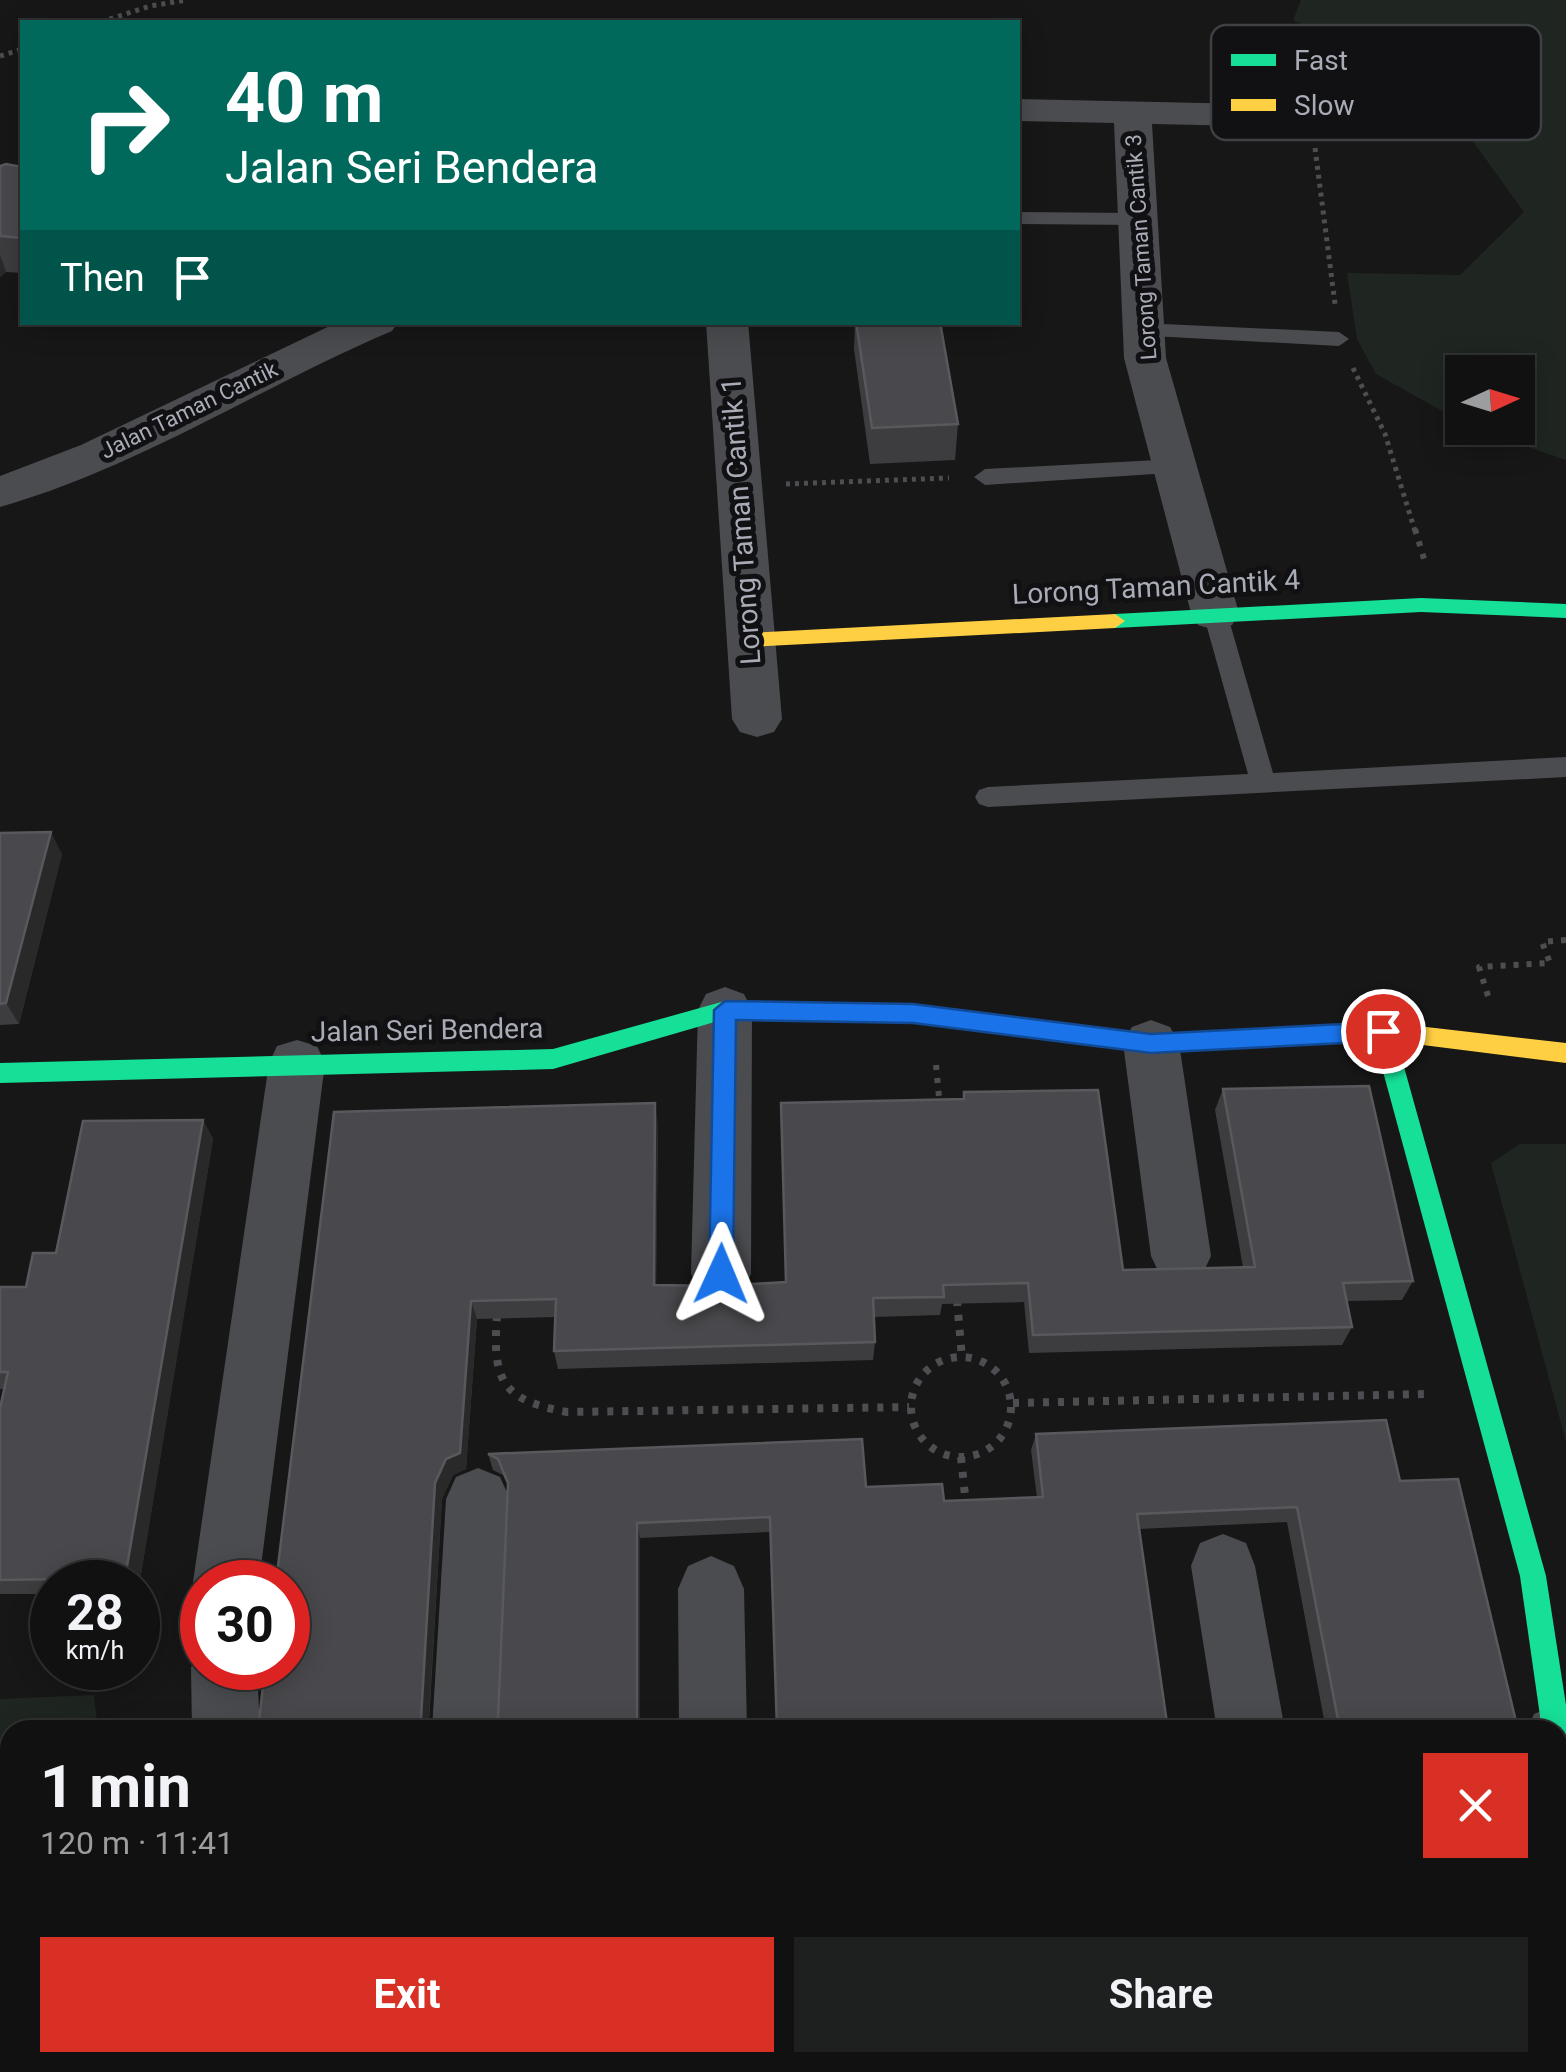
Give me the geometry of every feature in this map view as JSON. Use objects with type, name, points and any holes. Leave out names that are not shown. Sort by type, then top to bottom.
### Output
[{"type":"street","points":[[1020,110],[1211,114]]},
{"type":"street","name":"Lorong Taman Cantik 3","points":[[1132,112],[1145,358],[1215,613]]},
{"type":"street","name":"Jalan Taman Cantik","points":[[0,492],[135,440],[288,361],[369,325]]},
{"type":"street","name":"Lorong Taman Cantik 1","points":[[727,325],[757,719]]},
{"type":"street","name":"Lorong Taman Cantik 4","points":[[749,640],[1421,605],[1566,611]]},
{"type":"street","points":[[721,1274],[725,1010]]},
{"type":"street","name":"Jalan Seri Bendera","points":[[0,1073],[553,1059],[725,1010],[831,1010],[932,1016],[1151,1044],[1383,1031],[1566,1053]]},
{"type":"street","points":[[1383,1031],[1532,1576],[1554,1720]]},
{"type":"street","points":[[1151,1044],[1182,1256]]},
{"type":"street","points":[[229,1560],[297,1063]]},
{"type":"street","points":[[467,1720],[478,1499]]},
{"type":"street","points":[[1222,1566],[1249,1720]]},
{"type":"street","points":[[711,1589],[712,1720]]},
{"type":"street","points":[[225,1690],[226,1720]]},
{"type":"lane","points":[[1020,218],[1136,219]]},
{"type":"lane","points":[[1142,330],[1339,339]]},
{"type":"lane","points":[[985,477],[1177,467]]},
{"type":"lane","points":[[1215,613],[1263,782]]},
{"type":"lane","points":[[988,797],[1566,766]]},
{"type":"path","points":[[108,20],[150,6],[187,0]]},
{"type":"path","points":[[798,484],[985,477]]},
{"type":"path","points":[[1504,1045],[1479,967],[1550,963],[1542,942],[1566,940]]},
{"type":"path","points":[[932,1016],[940,1111]]},
{"type":"path","points":[[955,1282],[962,1358]]},
{"type":"path","points":[[498,1308],[494,1346],[504,1382],[526,1403],[567,1412],[909,1407]]},
{"type":"path","points":[[962,1358],[985,1364],[999,1374],[1013,1403],[1006,1435],[978,1454],[961,1456],[944,1453],[928,1443],[917,1430],[909,1407],[914,1384],[923,1371],[936,1362],[962,1358]]},
{"type":"path","points":[[1013,1403],[1482,1393]]},
{"type":"path","points":[[961,1456],[966,1515]]},
{"type":"shaded area","points":[[1301,0],[1566,0],[1566,460],[1522,445],[1535,445],[1535,355],[1445,355],[1445,413],[1376,374],[1357,339],[1347,273],[1460,275],[1524,212],[1472,140],[1541,140],[1541,25],[1303,25],[1293,20]]},
{"type":"shaded area","points":[[1520,1144],[1566,1144],[1566,1442],[1491,1163]]},
{"type":"shaded area","points":[[94,1695],[97,1720],[0,1720],[0,1699]]},
{"type":"building","points":[[0,166],[20,167],[20,238],[0,236]]},
{"type":"building","points":[[856,325],[941,325],[958,424],[872,428]]},
{"type":"building","points":[[51,832],[6,1003],[0,1004],[0,833]]},
{"type":"building","points":[[1369,1086],[1413,1281],[1343,1283],[1352,1327],[1033,1335],[1028,1283],[943,1285],[944,1297],[873,1298],[875,1342],[554,1351],[556,1299],[471,1301],[460,1453],[446,1459],[435,1483],[422,1720],[259,1720],[263,1690],[310,1690],[310,1560],[279,1560],[334,1112],[655,1103],[654,1285],[721,1286],[786,1282],[781,1103],[964,1099],[964,1092],[1098,1090],[1123,1270],[1255,1267],[1223,1089]]},
{"type":"building","points":[[203,1120],[128,1560],[30,1560],[30,1580],[0,1580],[0,1408],[8,1372],[0,1372],[0,1287],[26,1287],[33,1253],[56,1253],[83,1121]]},
{"type":"building","points":[[1386,1420],[1400,1481],[1458,1479],[1516,1720],[1338,1720],[1297,1507],[1137,1514],[1167,1720],[777,1720],[770,1517],[637,1523],[637,1720],[496,1720],[508,1483],[498,1459],[488,1454],[862,1439],[866,1487],[942,1484],[944,1501],[1043,1497],[1036,1434]]},
{"type":"traffic: fast","points":[[1115,621],[1421,605],[1566,611]]},
{"type":"traffic: fast","points":[[0,1073],[553,1059],[725,1010],[913,1013],[1067,1032]]},
{"type":"traffic: fast","points":[[1383,1031],[1533,1576],[1555,1720]]},
{"type":"traffic: slow","points":[[749,640],[1115,621]]},
{"type":"traffic: slow","points":[[1067,1032],[1151,1043],[1383,1031],[1566,1053]]},
{"type":"route","points":[[721,1274],[725,1010],[913,1014],[1151,1044],[1383,1031]]}]
